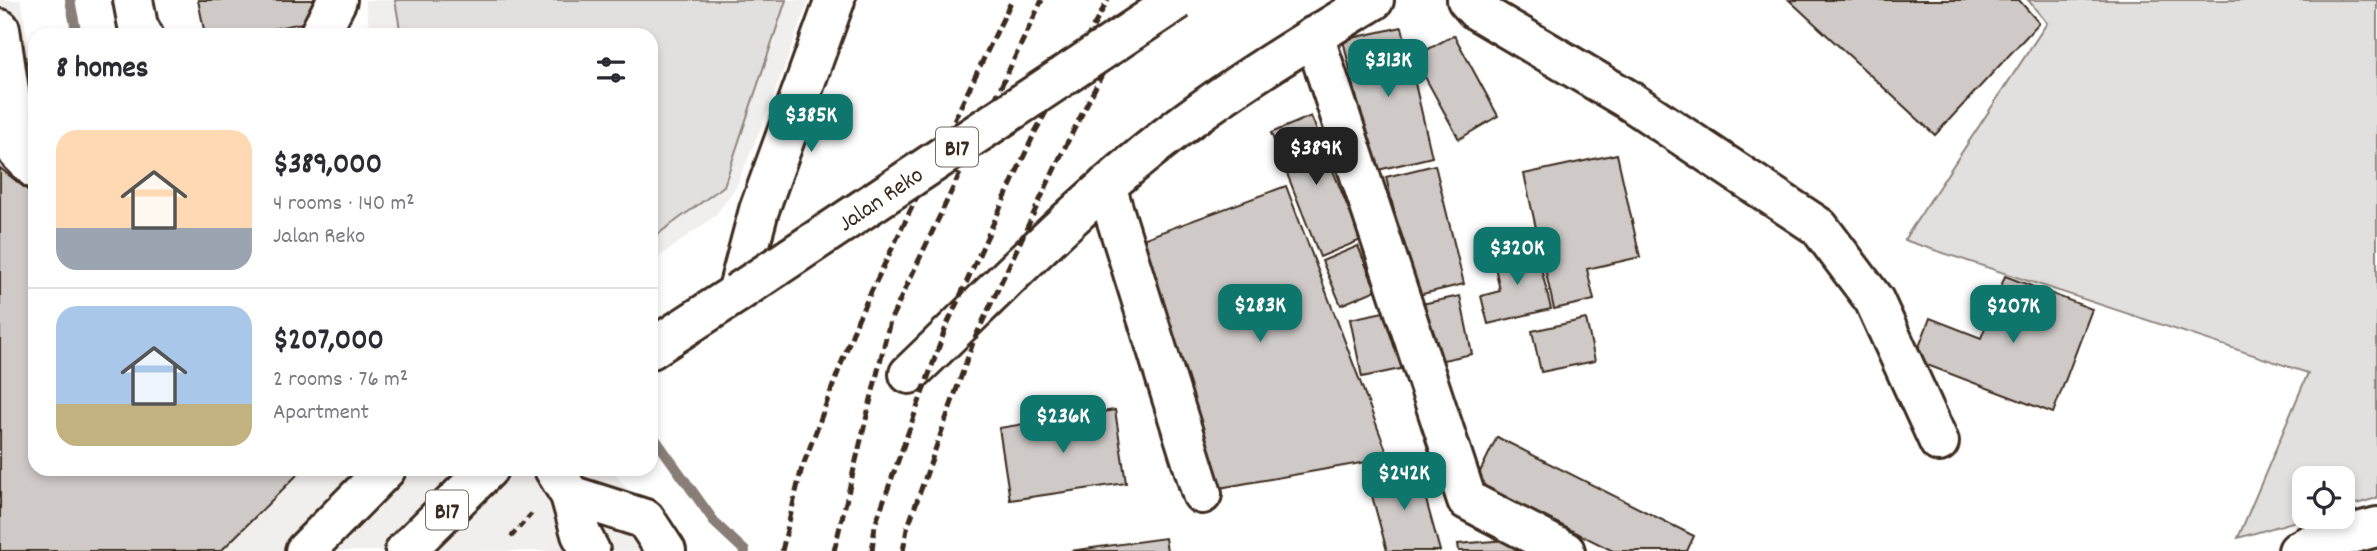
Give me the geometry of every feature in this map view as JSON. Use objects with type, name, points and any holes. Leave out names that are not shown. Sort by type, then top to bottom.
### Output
[{"type":"street","points":[[133,0],[139,28]]},
{"type":"street","points":[[323,28],[337,0]]},
{"type":"street","points":[[737,293],[759,210],[835,0]]},
{"type":"street","name":"Jalan Reko","points":[[658,344],[1178,0]]},
{"type":"street","points":[[909,374],[1106,186],[1167,135],[1314,36],[1374,0]]},
{"type":"street","points":[[1466,0],[1476,10],[1626,99],[1819,227],[1874,300],[1939,442]]},
{"type":"street","points":[[0,29],[18,152],[28,162]]},
{"type":"street","points":[[1314,36],[1467,500],[1564,551]]},
{"type":"street","points":[[1106,186],[1202,494]]},
{"type":"street","points":[[305,551],[379,476]]},
{"type":"street","name":"B17","points":[[405,551],[481,476]]},
{"type":"street","points":[[562,482],[590,551]]},
{"type":"street","points":[[562,482],[645,519],[666,551]]},
{"type":"street","points":[[2298,551],[2309,545],[2377,527]]},
{"type":"shaded area","points":[[0,0],[21,0],[28,42],[28,476],[617,476],[674,551],[0,551]]},
{"type":"shaded area","points":[[365,0],[809,0],[736,187],[715,216],[658,258],[658,28],[369,28]]},
{"type":"shaded area","points":[[395,0],[786,0],[724,186],[658,234],[658,28],[400,28]]},
{"type":"shaded area","points":[[2028,0],[2377,0],[2377,498],[2355,504],[2355,466],[2292,466],[2292,522],[2238,538],[2308,373],[1904,240],[2047,23]]},
{"type":"building","points":[[198,0],[318,0],[322,19],[277,28],[204,28]]},
{"type":"building","points":[[1789,0],[2019,0],[2039,23],[1935,135]]},
{"type":"building","points":[[1402,27],[1432,157],[1374,171],[1343,40]]},
{"type":"building","points":[[1454,35],[1498,116],[1459,139],[1414,57]]},
{"type":"building","points":[[1311,116],[1361,240],[1320,257],[1271,133]]},
{"type":"building","points":[[1617,154],[1640,257],[1587,269],[1594,300],[1554,309],[1524,174]]},
{"type":"building","points":[[1435,165],[1464,284],[1414,296],[1386,177]]},
{"type":"building","points":[[0,168],[28,190],[28,476],[296,476],[221,551],[0,551]]},
{"type":"building","points":[[1286,186],[1389,458],[1219,488],[1137,241]]},
{"type":"building","points":[[1358,246],[1376,290],[1341,305],[1322,261]]},
{"type":"building","points":[[1536,247],[1551,309],[1488,324],[1481,296],[1500,291],[1493,256]]},
{"type":"building","points":[[2005,276],[2092,309],[2053,413],[1914,360],[1930,318],[1981,338]]},
{"type":"building","points":[[1460,296],[1472,354],[1362,377],[1350,319]]},
{"type":"building","points":[[1586,319],[1595,361],[1541,372],[1532,331]]},
{"type":"building","points":[[1115,410],[1126,483],[1010,500],[999,428]]},
{"type":"building","points":[[1497,437],[1694,536],[1687,551],[1613,551],[1475,482]]},
{"type":"building","points":[[1417,467],[1440,551],[1387,551],[1368,481]]},
{"type":"building","points":[[1165,538],[1167,551],[1070,551]]},
{"type":"building","points":[[1531,538],[1532,551],[1459,551],[1458,544]]},
{"type":"waterway","points":[[70,0],[76,28]]},
{"type":"waterway","points":[[658,443],[716,524],[745,551]]},
{"type":"railway","points":[[782,551],[801,471],[858,319],[1012,0]]},
{"type":"railway","points":[[834,551],[890,321],[1042,0]]},
{"type":"railway","points":[[872,551],[875,525],[946,327],[1035,132],[1108,0]]},
{"type":"railway","points":[[903,551],[907,529],[974,340],[1063,151],[1140,0]]}]
